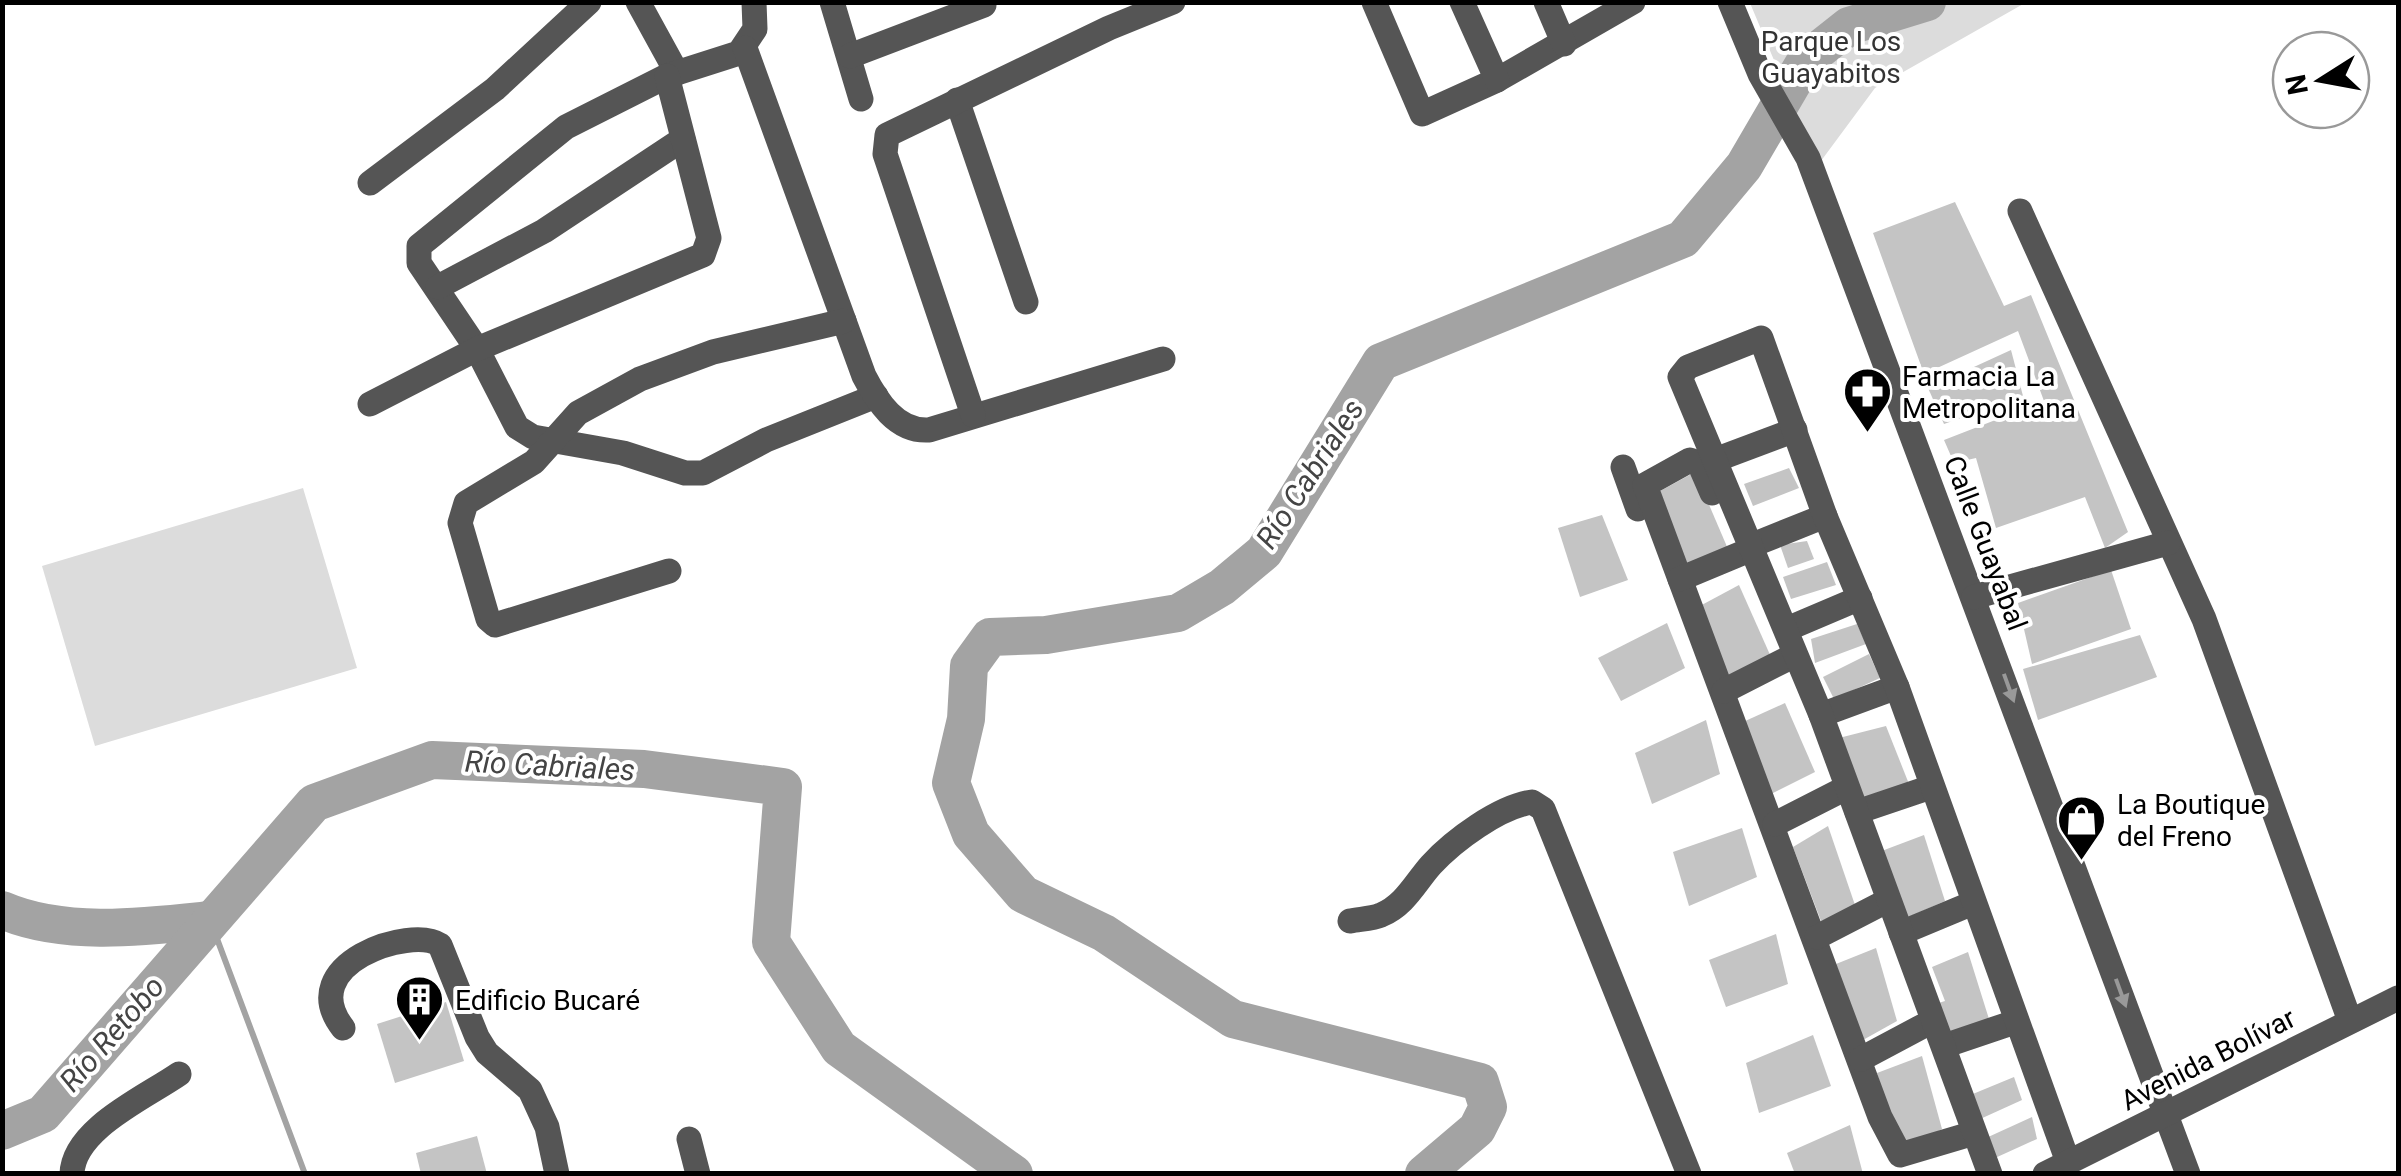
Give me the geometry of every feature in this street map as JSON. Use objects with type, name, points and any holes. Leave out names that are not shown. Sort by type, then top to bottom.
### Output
[{"type":"street","points":[[370,183],[495,90],[589,2]]},
{"type":"street","points":[[370,404],[477,349],[703,255],[709,238],[683,139],[672,74],[638,2]]},
{"type":"street","points":[[754,2],[756,29],[746,48],[718,62],[672,74],[566,127],[419,246],[418,258],[477,349],[517,427],[528,435],[622,453],[685,473],[703,472],[766,440],[876,396]]},
{"type":"street","points":[[832,2],[861,99]]},
{"type":"street","points":[[973,414],[884,146],[890,132],[1173,2]]},
{"type":"street","points":[[1374,2],[1422,114],[1497,80],[1629,3]]},
{"type":"street","points":[[1462,2],[1497,80]]},
{"type":"street","points":[[1546,2],[1564,44]]},
{"type":"street","name":"Calle Guayabal","points":[[1730,2],[1760,74],[1808,158],[2188,1174]]},
{"type":"street","points":[[850,56],[984,5]]},
{"type":"street","points":[[746,48],[844,321],[876,396],[898,421],[913,429],[929,430],[1162,359]]},
{"type":"street","points":[[957,100],[1026,302]]},
{"type":"street","points":[[438,287],[544,231],[683,139]]},
{"type":"street","points":[[2020,211],[2204,619],[2350,1021]]},
{"type":"street","points":[[668,571],[499,624],[490,622],[460,512],[466,503],[522,472],[587,406],[660,370],[713,352],[844,321]]},
{"type":"street","points":[[1976,1174],[1715,460],[1680,377],[1688,367],[1761,338],[1825,516],[1896,687],[1974,903],[2015,1022],[2057,1168]]},
{"type":"street","points":[[1715,460],[1796,430]]},
{"type":"street","points":[[1964,1136],[1897,1154],[1645,485],[1682,463],[1698,463],[1787,630],[1990,1174]]},
{"type":"street","points":[[1623,467],[1664,578],[1756,791],[1892,1174]]},
{"type":"street","points":[[1680,579],[1825,516]]},
{"type":"street","points":[[1974,597],[2168,544]]},
{"type":"street","points":[[1787,630],[1860,598]]},
{"type":"street","points":[[1724,691],[1787,659]]},
{"type":"street","points":[[1821,715],[1896,687]]},
{"type":"street","points":[[1857,812],[1932,787]]},
{"type":"street","points":[[1775,824],[1838,792]]},
{"type":"street","points":[[1350,921],[1381,916],[1417,888],[1430,865],[1481,825],[1521,804],[1532,802],[1543,809],[1690,1174]]},
{"type":"street","points":[[1900,933],[1974,903]]},
{"type":"street","points":[[1816,937],[1879,905]]},
{"type":"street","points":[[343,1028],[334,1016],[331,992],[334,975],[343,966],[406,940],[421,938],[440,945],[487,1054],[530,1090],[546,1127],[558,1174]]},
{"type":"street","name":"Avenida Bolívar","points":[[2057,1168],[2398,998]]},
{"type":"street","points":[[1944,1046],[2015,1022]]},
{"type":"street","points":[[1861,1058],[1924,1026]]},
{"type":"street","points":[[72,1174],[74,1157],[93,1133],[179,1074]]},
{"type":"street","points":[[690,1139],[698,1174]]},
{"type":"green space","name":"Parque Los Guayabitos","points":[[1750,3],[2025,3],[1875,88],[1818,165]]},
{"type":"green space","points":[[303,488],[357,668],[95,746],[42,566]]},
{"type":"building","points":[[1955,202],[2004,306],[2031,295],[2128,532],[2105,548],[2085,497],[1996,528],[1976,458],[1954,463],[1944,440],[2044,401],[2018,331],[1924,374],[1873,233]]},
{"type":"building","points":[[2011,350],[2023,396],[1944,424],[1928,388]]},
{"type":"building","points":[[1789,468],[1799,488],[1753,506],[1744,484]]},
{"type":"building","points":[[1695,472],[1728,549],[1681,569],[1653,495]]},
{"type":"building","points":[[1602,515],[1628,580],[1580,597],[1558,528]]},
{"type":"building","points":[[1807,541],[1814,559],[1788,568],[1780,545]]},
{"type":"building","points":[[1827,562],[1836,585],[1791,599],[1783,577]]},
{"type":"building","points":[[2111,570],[2131,629],[2032,664],[2018,603]]},
{"type":"building","points":[[1739,585],[1771,657],[1726,679],[1698,607]]},
{"type":"building","points":[[1667,623],[1685,668],[1621,701],[1598,658]]},
{"type":"building","points":[[1857,624],[1866,644],[1815,663],[1811,639]]},
{"type":"building","points":[[2140,635],[2157,677],[2038,720],[2023,669]]},
{"type":"building","points":[[1869,654],[1880,678],[1834,699],[1823,677]]},
{"type":"building","points":[[1785,703],[1815,772],[1771,794],[1743,722]]},
{"type":"building","points":[[1706,720],[1720,774],[1652,804],[1635,753]]},
{"type":"building","points":[[1886,726],[1909,784],[1856,800],[1835,739]]},
{"type":"building","points":[[1828,826],[1856,908],[1821,921],[1793,847]]},
{"type":"building","points":[[1742,828],[1757,877],[1689,906],[1673,852]]},
{"type":"building","points":[[1924,835],[1945,901],[1900,921],[1879,852]]},
{"type":"building","points":[[1776,934],[1788,984],[1726,1007],[1709,960]]},
{"type":"building","points":[[1876,948],[1897,1021],[1863,1040],[1836,964]]},
{"type":"building","points":[[1968,952],[1989,1019],[1942,1037],[1932,1005],[1945,1001],[1932,967]]},
{"type":"building","name":"Edificio Bucaré","points":[[446,1002],[464,1061],[395,1083],[377,1024]]},
{"type":"building","points":[[1813,1035],[1831,1086],[1759,1113],[1746,1063]]},
{"type":"building","points":[[1922,1056],[1942,1129],[1901,1152],[1877,1073]]},
{"type":"building","points":[[2014,1077],[2022,1100],[1978,1120],[1968,1096]]},
{"type":"building","points":[[2032,1117],[2037,1139],[1995,1158],[1986,1138]]},
{"type":"building","points":[[1850,1125],[1863,1174],[1795,1174],[1787,1153]]},
{"type":"building","points":[[477,1136],[487,1174],[421,1174],[416,1153]]},
{"type":"waterway","name":"Río Cabriales","points":[[1424,1174],[1477,1129],[1488,1107],[1480,1082],[1233,1019],[1104,933],[1023,894],[971,834],[951,783],[966,719],[969,666],[990,637],[1046,635],[1178,613],[1222,587],[1264,552],[1381,362],[1683,239],[1744,166],[1806,60],[1849,26],[1927,2]]},
{"type":"waterway","name":"Río Cabriales","points":[[2,1131],[43,1114],[314,803],[432,760],[644,769],[783,787],[771,942],[839,1048],[1014,1174]]},
{"type":"waterway","name":"Río Cabriales","points":[[2,910],[78,927],[210,920]]},
{"type":"waterway","points":[[210,920],[305,1174]]},
{"type":"place","name":"Farmacia La Metropolitana","points":[[1867,434]]},
{"type":"place","name":"La Boutique del Freno","points":[[2082,862]]},
{"type":"place","name":"Edificio Bucaré","points":[[420,1042]]},
{"type":"water label","name":"Río Retobo","points":[[112,1034]]}]
